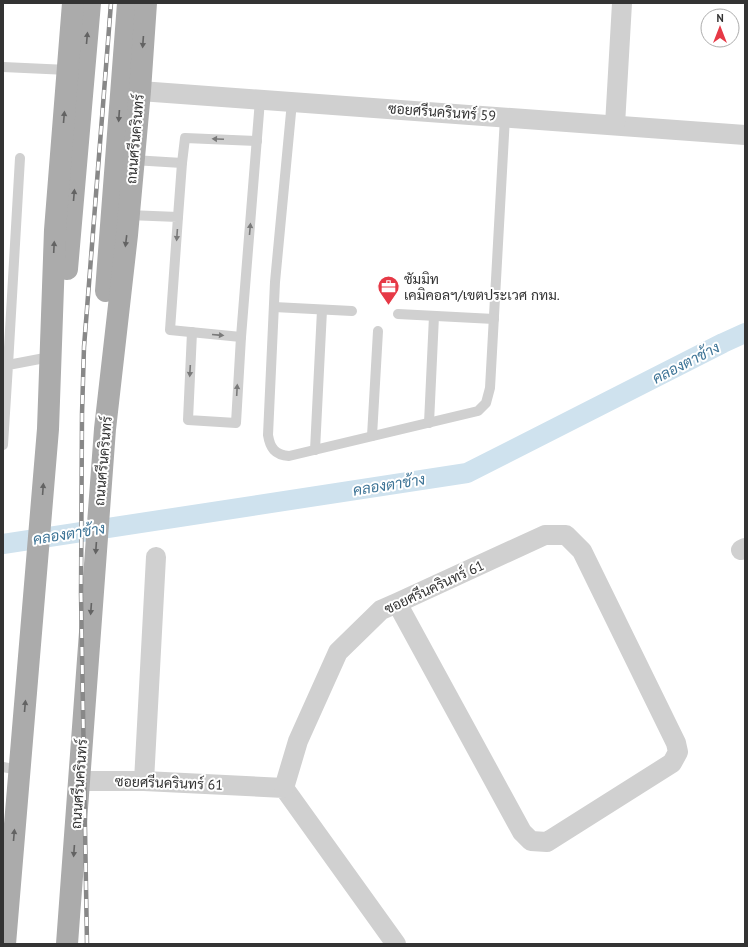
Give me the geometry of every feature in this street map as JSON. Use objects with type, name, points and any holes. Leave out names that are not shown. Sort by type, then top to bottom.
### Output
[{"type":"main road","points":[[5,944],[11,769],[36,573],[48,429],[69,252],[76,72],[73,3]]},
{"type":"main road","points":[[48,429],[55,230],[76,72],[90,3]]},
{"type":"main road","points":[[105,429],[106,296],[128,3]]},
{"type":"main road","name":"ถนนศรีนครินทร์","points":[[67,944],[105,429],[140,91],[146,3]]},
{"type":"street","points":[[615,125],[622,3]]},
{"type":"street","name":"ซอยศรีนครินทร์ 59","points":[[140,91],[745,135]]},
{"type":"street","name":"ซอยศรีนครินทร์ 61","points":[[79,781],[144,781],[284,788],[298,741],[338,652],[381,610],[545,535],[566,535],[582,551],[676,743],[678,752],[672,763],[547,842],[530,841],[522,832],[397,603]]},
{"type":"street","points":[[144,781],[156,557]]},
{"type":"street","points":[[284,788],[396,944]]},
{"type":"lane","points":[[3,67],[76,72]]},
{"type":"lane","points":[[192,332],[188,420],[236,423],[240,337],[260,100]]},
{"type":"lane","points":[[292,102],[274,307],[268,435],[269,444],[273,451],[281,455],[289,456],[478,411],[486,403],[490,388],[505,117]]},
{"type":"lane","points":[[240,337],[170,330],[182,163],[185,138],[257,141]]},
{"type":"lane","points":[[3,445],[20,158]]},
{"type":"lane","points":[[133,160],[182,163]]},
{"type":"lane","points":[[128,215],[178,217]]},
{"type":"lane","points":[[274,307],[352,311]]},
{"type":"lane","points":[[315,450],[322,310]]},
{"type":"lane","points":[[398,314],[494,319]]},
{"type":"lane","points":[[429,423],[434,316]]},
{"type":"lane","points":[[372,436],[378,330]]},
{"type":"lane","points":[[8,365],[50,357]]},
{"type":"waterway","name":"คลองตาช้าง","points":[[3,544],[467,473],[745,333]]},
{"type":"railway","points":[[87,944],[81,594],[82,414],[84,347],[111,3]]},
{"type":"place","name":"ซัมมิท เคมิคอลฯ/เขตประเวศ กทม.","points":[[389,306]]}]
